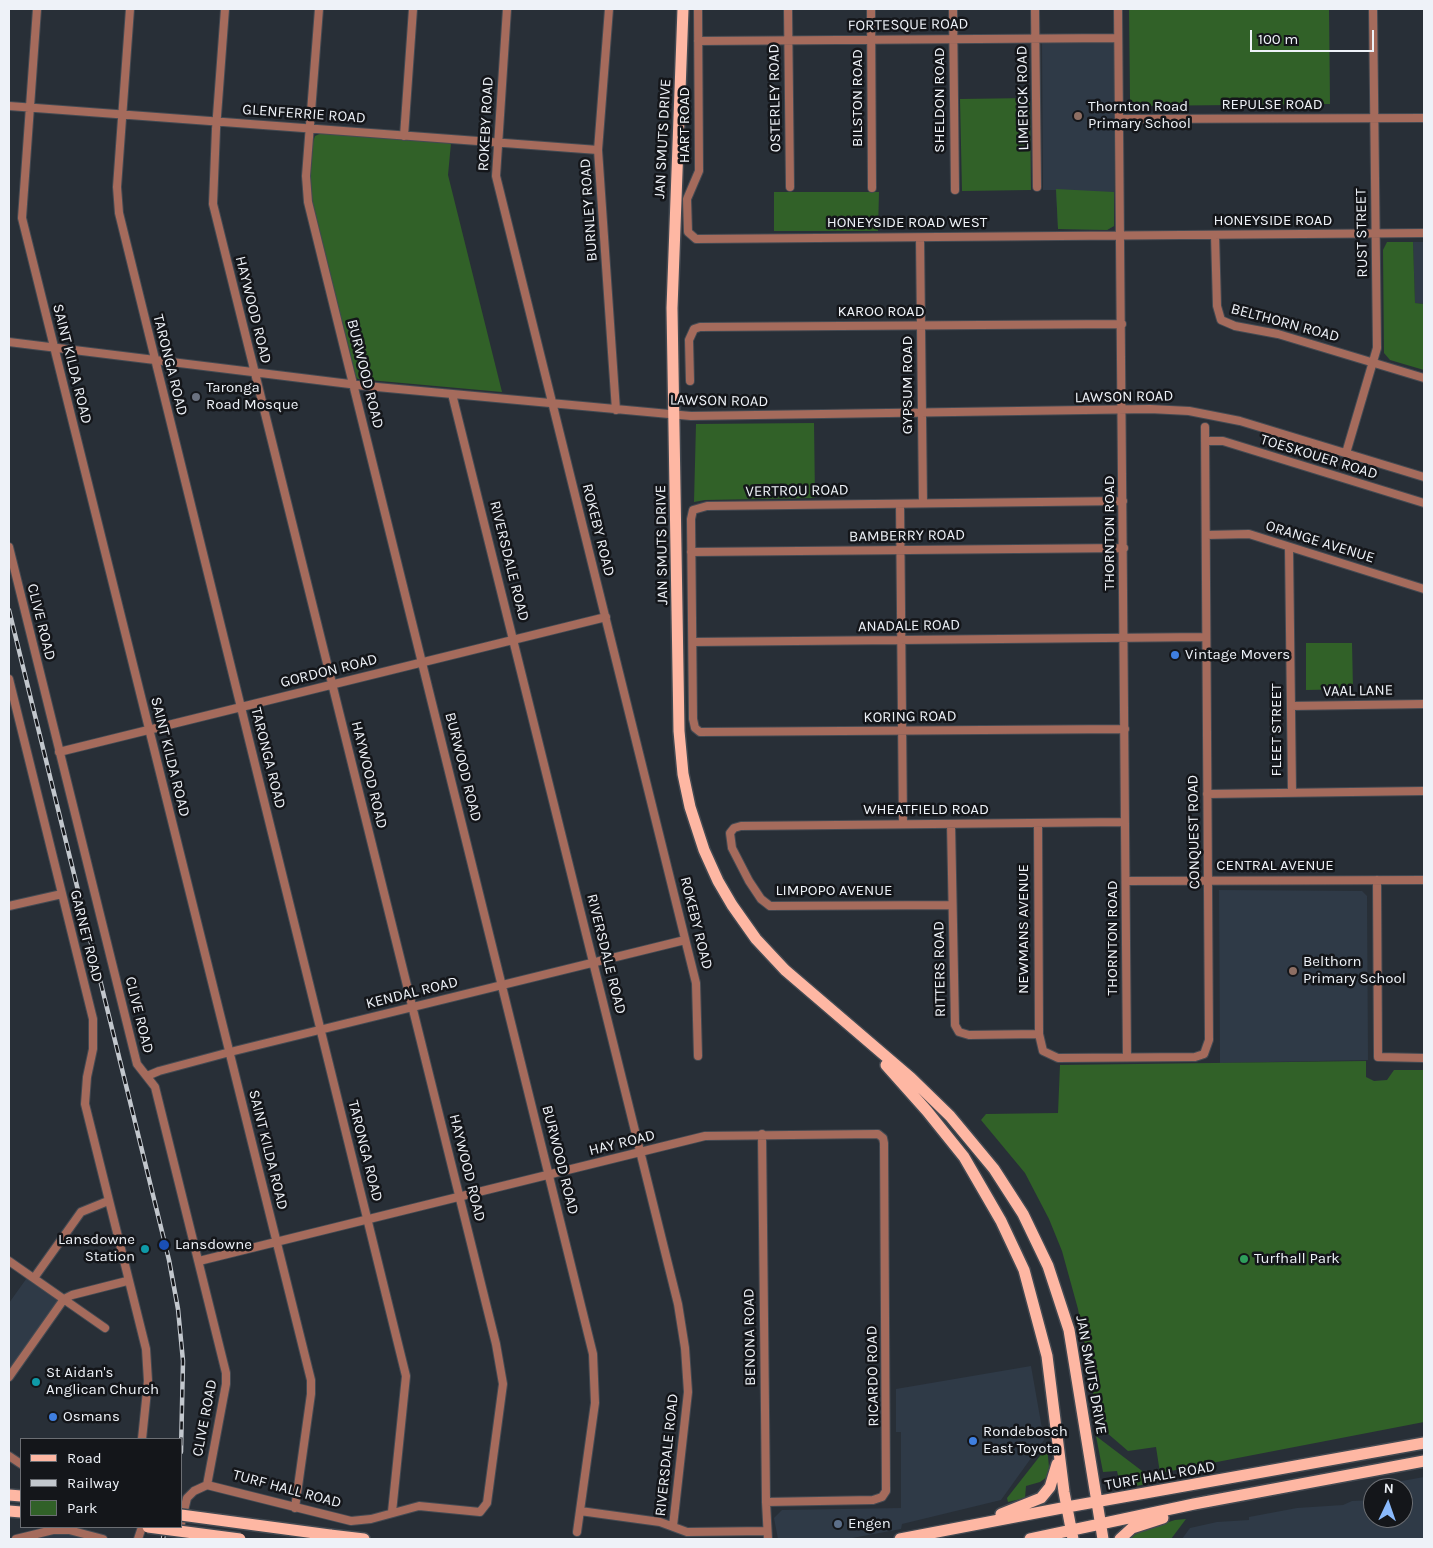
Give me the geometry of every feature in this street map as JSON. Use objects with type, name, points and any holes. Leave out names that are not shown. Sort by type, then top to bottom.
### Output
[{"type":"main road","name":"JAN SMUTS DRIVE","points":[[684,9],[672,308],[679,731],[683,774],[690,807],[710,865],[739,917],[776,962],[911,1078],[963,1130],[994,1169],[1029,1225],[1048,1266],[1069,1330],[1103,1539]]},
{"type":"main road","name":"JAN SMUTS DRIVE","points":[[846,1024],[907,1088],[954,1143],[980,1182],[1009,1236],[1024,1270],[1047,1356],[1059,1454],[1072,1535]]},
{"type":"main road","name":"TURF HALL ROAD","points":[[900,1539],[1424,1443]]},
{"type":"main road","points":[[974,1525],[1041,1498],[1050,1487],[1057,1472],[1059,1454]]},
{"type":"main road","points":[[1030,1539],[1072,1535],[1101,1525],[1194,1504],[1424,1461]]},
{"type":"main road","points":[[1120,1539],[1135,1527],[1194,1504]]},
{"type":"main road","points":[[182,1516],[364,1539]]},
{"type":"main road","points":[[156,1528],[240,1539]]},
{"type":"street","name":"SAINT KILDA ROAD","points":[[37,9],[21,213],[230,1052],[311,1386],[295,1508]]},
{"type":"street","name":"TARONGA ROAD","points":[[130,9],[122,115],[118,207],[406,1380],[392,1512]]},
{"type":"street","name":"HAYWOOD ROAD","points":[[225,9],[216,122],[213,204],[460,1197],[496,1344],[503,1384],[486,1506],[476,1513],[448,1509]]},
{"type":"street","name":"BURWOOD ROAD","points":[[319,9],[306,182],[308,202],[590,1340],[594,1367],[595,1403],[577,1532]]},
{"type":"street","points":[[404,136],[413,9]]},
{"type":"street","name":"ROKEBY ROAD","points":[[508,9],[496,176],[698,994],[698,1056]]},
{"type":"street","name":"BURNLEY ROAD","points":[[608,9],[598,150],[616,410]]},
{"type":"street","name":"HART ROAD","points":[[692,237],[688,232],[688,199],[699,171],[698,9]]},
{"type":"street","name":"OSTERLEY ROAD","points":[[788,9],[790,187]]},
{"type":"street","name":"BILSTON ROAD","points":[[871,9],[872,188]]},
{"type":"street","name":"SHELDON ROAD","points":[[953,9],[955,190]]},
{"type":"street","name":"LIMERICK ROAD","points":[[1035,9],[1038,187]]},
{"type":"street","name":"THORNTON ROAD","points":[[1118,9],[1122,235],[1127,1057]]},
{"type":"street","name":"RUST STREET","points":[[1346,453],[1374,363],[1377,337],[1373,9]]},
{"type":"street","name":"FORTESQUE ROAD","points":[[698,41],[1118,38]]},
{"type":"street","name":"GLENFERRIE ROAD","points":[[9,106],[598,150]]},
{"type":"street","name":"REPULSE ROAD","points":[[1120,119],[1424,118]]},
{"type":"street","name":"HONEYSIDE ROAD","points":[[1122,235],[1424,234]]},
{"type":"street","name":"HONEYSIDE ROAD WEST","points":[[692,237],[699,240],[1122,235]]},
{"type":"street","name":"BELTHORN ROAD","points":[[1216,235],[1217,306],[1221,320],[1227,324],[1278,334],[1424,378]]},
{"type":"street","name":"GYPSUM ROAD","points":[[920,238],[923,503]]},
{"type":"street","name":"KAROO ROAD","points":[[690,381],[689,340],[694,329],[700,327],[1122,324]]},
{"type":"street","name":"LAWSON ROAD","points":[[9,342],[353,385],[674,415],[922,414],[1150,409],[1207,413],[1424,477]]},
{"type":"street","name":"RIVERSDALE ROAD","points":[[452,394],[642,1152],[678,1304],[687,1371],[687,1415],[673,1526]]},
{"type":"street","name":"CONQUEST ROAD","points":[[1039,1034],[1042,1049],[1050,1056],[1058,1058],[1195,1058],[1207,1050],[1209,1040],[1205,427]]},
{"type":"street","name":"TOESKOUER ROAD","points":[[1205,441],[1223,441],[1424,504]]},
{"type":"street","name":"VERTROU ROAD","points":[[696,729],[693,719],[691,514],[693,510],[701,506],[1123,501]]},
{"type":"street","points":[[900,504],[903,824]]},
{"type":"street","name":"ORANGE AVENUE","points":[[1206,535],[1249,534],[1424,589]]},
{"type":"street","name":"CLIVE ROAD","points":[[9,547],[136,1064],[156,1086],[227,1378],[207,1485]]},
{"type":"street","name":"BAMBERRY ROAD","points":[[691,552],[1124,548]]},
{"type":"street","name":"FLEET STREET","points":[[1289,548],[1292,792]]},
{"type":"street","name":"GORDON ROAD","points":[[59,752],[606,617]]},
{"type":"street","name":"ANADALE ROAD","points":[[693,642],[1206,637]]},
{"type":"street","name":"GARNET ROAD","points":[[9,680],[93,1019],[93,1049],[84,1104],[127,1281],[144,1340],[147,1358],[147,1396],[142,1438]]},
{"type":"street","name":"VAAL LANE","points":[[1291,706],[1424,704]]},
{"type":"street","name":"KORING ROAD","points":[[696,729],[705,733],[1125,729]]},
{"type":"street","points":[[1208,794],[1424,791]]},
{"type":"street","name":"WHEATFIELD ROAD","points":[[730,833],[734,828],[742,826],[1126,822]]},
{"type":"street","name":"NEWMANS AVENUE","points":[[1038,823],[1039,1034]]},
{"type":"street","name":"RITTERS ROAD","points":[[951,824],[953,1011],[957,1030],[969,1035],[1039,1034]]},
{"type":"street","name":"LIMPOPO AVENUE","points":[[730,833],[732,848],[749,881],[761,899],[770,906],[952,905]]},
{"type":"street","points":[[1377,880],[1378,1057],[1424,1058]]},
{"type":"street","name":"CENTRAL AVENUE","points":[[1126,881],[1424,880]]},
{"type":"street","points":[[9,906],[62,894]]},
{"type":"street","name":"KENDAL ROAD","points":[[147,1076],[230,1052],[685,940]]},
{"type":"street","name":"HAY ROAD","points":[[199,1261],[705,1136],[875,1133],[882,1136]]},
{"type":"street","name":"BENONA ROAD","points":[[762,1134],[767,1535]]},
{"type":"street","name":"RICARDO ROAD","points":[[766,1502],[873,1500],[882,1497],[886,1491],[884,1143],[882,1136]]},
{"type":"street","points":[[34,1278],[81,1212],[108,1201]]},
{"type":"street","points":[[9,1261],[105,1328]]},
{"type":"street","points":[[9,1377],[64,1299],[72,1295],[127,1281]]},
{"type":"street","points":[[9,1456],[20,1463]]},
{"type":"street","points":[[182,1519],[187,1498],[194,1491],[207,1485]]},
{"type":"street","name":"TURF HALL ROAD","points":[[207,1485],[230,1489],[295,1508],[351,1521],[371,1519],[419,1506],[448,1509]]},
{"type":"street","points":[[580,1511],[660,1522],[687,1532],[767,1535]]},
{"type":"street","points":[[16,1539],[53,1530],[69,1530],[103,1539]]},
{"type":"shaded area","name":"Thornton Road Primary School","points":[[1042,43],[1114,43],[1114,226],[1107,230],[1058,229],[1056,190],[1043,190]]},
{"type":"shaded area","points":[[1413,242],[1424,242],[1424,304],[1415,303]]},
{"type":"shaded area","name":"Belthorn Primary School","points":[[1219,890],[1362,891],[1367,896],[1368,1060],[1220,1063]]},
{"type":"shaded area","points":[[29,1275],[64,1299],[9,1377],[9,1303]]},
{"type":"shaded area","points":[[1031,1366],[1044,1440],[1001,1500],[902,1524],[901,1529],[847,1539],[778,1539],[774,1518],[782,1510],[901,1508],[901,1432],[896,1432],[896,1389]]},
{"type":"shaded area","points":[[1424,1477],[1424,1539],[1182,1539],[1190,1528],[1217,1522],[1249,1520],[1249,1517],[1297,1508],[1343,1505],[1352,1501],[1363,1500],[1363,1528],[1413,1528],[1413,1479]]},
{"type":"shaded area","points":[[53,1530],[103,1539],[16,1539]]},
{"type":"green space","points":[[1129,9],[1329,9],[1330,104],[1136,106],[1130,100]]},
{"type":"green space","points":[[1030,98],[1031,190],[962,191],[960,99]]},
{"type":"green space","points":[[322,133],[451,143],[448,175],[502,392],[358,379],[356,377],[311,199],[310,181],[313,142],[315,136]]},
{"type":"green space","points":[[1056,189],[1114,192],[1114,226],[1107,230],[1058,229]]},
{"type":"green space","points":[[774,192],[879,192],[878,231],[774,231]]},
{"type":"green space","points":[[1387,242],[1413,242],[1415,303],[1424,304],[1424,370],[1390,360],[1384,353],[1383,250]]},
{"type":"green space","points":[[814,423],[815,498],[705,500],[694,502],[696,424]]},
{"type":"green space","points":[[1306,643],[1352,643],[1353,689],[1306,690]]},
{"type":"green space","name":"Turfhall Park","points":[[1366,1061],[1366,1077],[1374,1081],[1387,1080],[1394,1070],[1424,1070],[1424,1422],[1160,1473],[1156,1447],[1128,1451],[1099,1426],[1078,1309],[1062,1251],[1049,1219],[1025,1173],[981,1120],[986,1114],[1058,1113],[1060,1065]]},
{"type":"green space","points":[[1096,1436],[1154,1480],[1154,1483],[1123,1488],[1117,1471],[1103,1472]]},
{"type":"green space","points":[[1047,1447],[1049,1467],[1047,1477],[1040,1482],[1026,1486],[1025,1498],[1008,1502],[1007,1498]]},
{"type":"green space","points":[[1186,1519],[1171,1539],[1130,1539],[1138,1532],[1175,1520]]},
{"type":"railway","points":[[9,610],[169,1260],[178,1309],[183,1361],[181,1438]]},
{"type":"railway","points":[[163,1539],[165,1528]]},
{"type":"place","name":"Thornton Road Primary School","points":[[1078,116]]},
{"type":"place","name":"Taronga Road Mosque","points":[[196,397]]},
{"type":"place","name":"Vintage Movers","points":[[1175,655]]},
{"type":"place","name":"Belthorn Primary School","points":[[1293,971]]},
{"type":"place","name":"Lansdowne","points":[[164,1245]]},
{"type":"place","name":"Lansdowne Station","points":[[145,1249]]},
{"type":"place","name":"Turfhall Park","points":[[1244,1259]]},
{"type":"place","name":"St Aidan's Anglican Church","points":[[36,1382]]},
{"type":"place","name":"Osmans","points":[[53,1417]]},
{"type":"place","name":"Rondebosch East Toyota","points":[[973,1441]]},
{"type":"place","name":"Engen","points":[[838,1524]]}]
